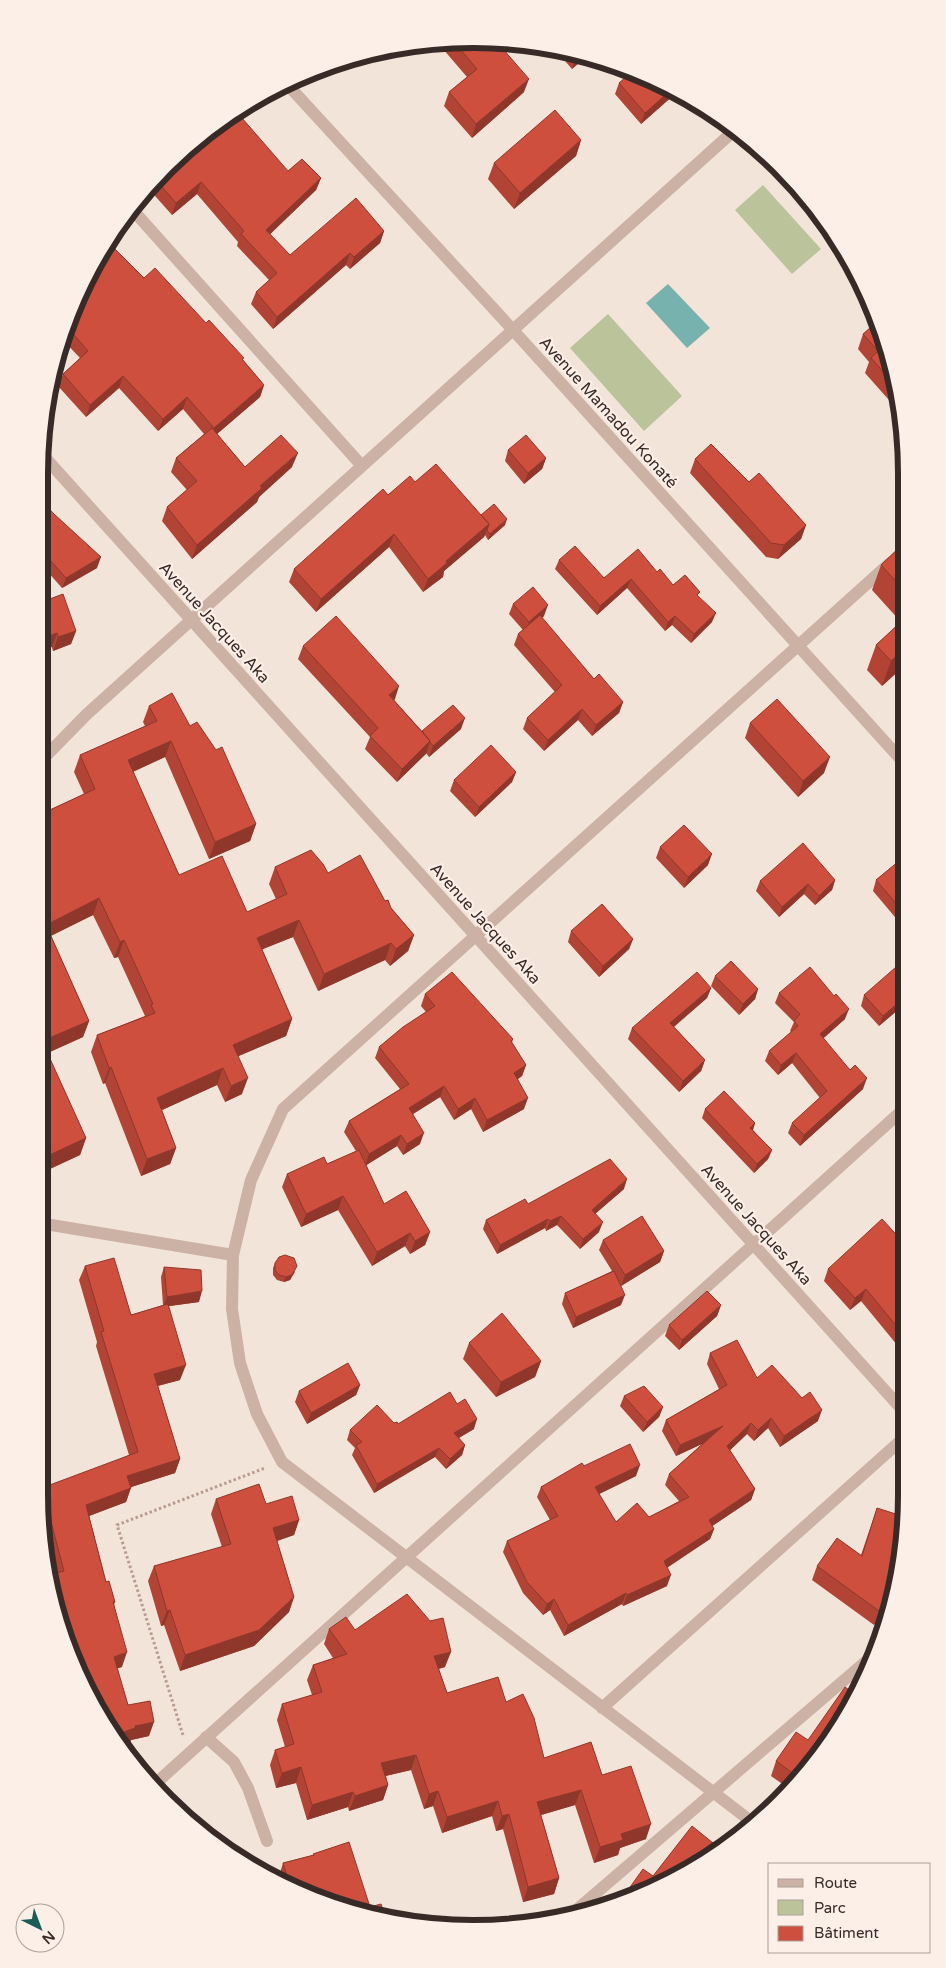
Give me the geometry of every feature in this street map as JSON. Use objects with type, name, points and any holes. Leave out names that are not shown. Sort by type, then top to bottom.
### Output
[{"type":"street","name":"Avenue Mamadou Konaté","points":[[291,88],[513,330],[898,756]]},
{"type":"street","points":[[48,754],[87,714],[730,134]]},
{"type":"street","points":[[136,213],[362,466]]},
{"type":"street","name":"Avenue Jacques Aka","points":[[48,461],[898,1405]]},
{"type":"street","points":[[749,1819],[282,1462],[257,1414],[240,1363],[232,1309],[233,1255],[250,1180],[283,1109],[897,556]]},
{"type":"street","points":[[158,1781],[898,1115]]},
{"type":"street","points":[[48,1224],[233,1255]]},
{"type":"street","points":[[602,1708],[898,1443]]},
{"type":"street","points":[[580,1907],[864,1663]]},
{"type":"street","points":[[206,1737],[234,1762],[248,1788],[267,1842]]},
{"type":"path","points":[[189,1753],[117,1525],[282,1462]]},
{"type":"green space","points":[[763,185],[821,249],[792,274],[735,210]]},
{"type":"green space","points":[[608,314],[682,396],[644,431],[570,348]]},
{"type":"water","points":[[668,284],[710,328],[687,348],[646,303]]},
{"type":"building","points":[[459,48],[502,48],[529,79],[476,124],[449,92],[477,69]]},
{"type":"building","points":[[627,76],[666,94],[645,113],[619,83]]},
{"type":"building","points":[[555,110],[581,140],[520,193],[494,163]]},
{"type":"building","points":[[241,117],[288,171],[302,159],[321,178],[266,230],[290,255],[356,198],[384,231],[354,257],[350,253],[277,317],[256,292],[277,273],[241,234],[244,231],[201,182],[176,203],[160,185],[192,153]]},
{"type":"building","points":[[113,247],[144,278],[155,268],[206,323],[209,320],[244,358],[242,359],[264,385],[214,428],[187,397],[163,419],[123,376],[90,405],[63,374],[88,351],[71,332],[91,285]]},
{"type":"building","points":[[872,326],[887,376],[871,358],[878,351],[863,334]]},
{"type":"building","points":[[212,428],[245,467],[281,435],[298,453],[260,486],[262,488],[197,545],[167,507],[197,481],[176,458]]},
{"type":"building","points":[[526,435],[546,458],[528,473],[508,450]]},
{"type":"building","points":[[711,444],[749,482],[759,473],[806,525],[784,545],[771,543],[695,459]]},
{"type":"building","points":[[436,464],[489,524],[428,579],[394,534],[321,599],[294,569],[383,489],[388,495],[410,476],[415,482]]},
{"type":"building","points":[[494,504],[507,519],[490,534],[487,530],[489,524],[481,515]]},
{"type":"building","points":[[48,508],[101,557],[66,578],[48,558]]},
{"type":"building","points":[[575,546],[604,578],[638,549],[657,572],[660,569],[673,585],[685,575],[700,592],[697,595],[716,613],[694,634],[675,616],[668,622],[631,579],[600,606],[559,560]]},
{"type":"building","points":[[898,549],[898,583],[881,565]]},
{"type":"building","points":[[533,587],[548,605],[529,622],[513,604]]},
{"type":"building","points":[[63,594],[76,631],[58,637],[57,633],[48,636],[48,600]]},
{"type":"building","points":[[540,615],[594,679],[599,674],[623,702],[596,725],[582,709],[548,740],[527,718],[562,685],[518,634]]},
{"type":"building","points":[[336,616],[399,686],[389,695],[430,741],[402,769],[370,736],[378,728],[303,646]]},
{"type":"building","points":[[898,625],[898,655],[891,661],[876,645]]},
{"type":"building","points":[[172,693],[190,726],[197,722],[216,750],[222,747],[256,824],[215,842],[171,741],[128,760],[179,875],[222,856],[247,912],[287,894],[275,867],[311,850],[328,873],[360,855],[385,901],[388,900],[391,908],[414,935],[396,949],[391,943],[324,974],[299,920],[257,938],[292,1019],[233,1045],[248,1078],[231,1086],[223,1068],[157,1098],[176,1148],[147,1159],[97,1035],[155,1013],[151,1005],[153,1004],[124,940],[120,942],[99,898],[48,924],[48,811],[95,789],[80,755],[157,721],[149,706]]},
{"type":"building","points":[[777,699],[830,757],[803,781],[750,723]]},
{"type":"building","points":[[453,705],[465,718],[433,746],[422,731]]},
{"type":"building","points":[[491,745],[516,772],[479,807],[454,780]]},
{"type":"building","points":[[684,825],[712,854],[688,877],[660,847]]},
{"type":"building","points":[[803,843],[835,880],[819,896],[808,884],[782,907],[760,881]]},
{"type":"building","points":[[898,862],[898,906],[876,880]]},
{"type":"building","points":[[602,904],[633,939],[603,966],[571,931]]},
{"type":"building","points":[[48,929],[89,1021],[48,1038]]},
{"type":"building","points":[[731,961],[758,989],[743,1004],[715,976]]},
{"type":"building","points":[[810,967],[834,996],[836,994],[849,1009],[820,1034],[850,1070],[855,1065],[867,1078],[804,1135],[792,1123],[827,1091],[796,1053],[781,1065],[769,1051],[798,1026],[794,1021],[800,1014],[779,993]]},
{"type":"building","points":[[896,967],[898,969],[898,1003],[883,1016],[864,995]]},
{"type":"building","points":[[452,972],[513,1039],[511,1041],[526,1065],[514,1073],[528,1098],[487,1120],[475,1098],[458,1109],[444,1086],[409,1108],[424,1133],[407,1144],[401,1135],[369,1154],[349,1121],[409,1084],[379,1047],[403,1027],[435,1006],[425,994]]},
{"type":"building","points":[[697,972],[711,988],[670,1023],[705,1060],[683,1081],[632,1028]]},
{"type":"building","points":[[48,1054],[86,1138],[48,1156]]},
{"type":"building","points":[[724,1091],[755,1123],[750,1128],[772,1150],[757,1164],[705,1109]]},
{"type":"building","points":[[359,1150],[384,1204],[406,1191],[430,1232],[415,1241],[410,1233],[377,1252],[343,1196],[306,1214],[287,1174],[324,1157],[327,1164]]},
{"type":"building","points":[[610,1159],[627,1179],[592,1210],[603,1222],[583,1239],[561,1216],[550,1221],[548,1219],[500,1245],[486,1220],[525,1199],[528,1204]]},
{"type":"building","points":[[642,1216],[664,1251],[625,1275],[603,1240]]},
{"type":"building","points":[[882,1219],[898,1236],[898,1328],[866,1289],[855,1298],[828,1269]]},
{"type":"building","points":[[285,1255],[294,1258],[297,1266],[292,1275],[286,1277],[279,1275],[275,1270],[275,1263],[279,1257]]},
{"type":"building","points":[[114,1258],[131,1315],[168,1304],[186,1365],[154,1374],[180,1459],[127,1476],[131,1488],[86,1505],[106,1582],[109,1581],[115,1602],[113,1602],[127,1652],[114,1657],[128,1705],[150,1701],[154,1722],[135,1726],[135,1728],[121,1733],[125,1739],[105,1708],[91,1683],[70,1632],[55,1573],[64,1571],[50,1518],[48,1519],[48,1486],[138,1452],[101,1332],[104,1331],[85,1266]]},
{"type":"building","points":[[164,1267],[201,1270],[202,1291],[167,1297]]},
{"type":"building","points":[[614,1271],[625,1295],[576,1317],[565,1293]]},
{"type":"building","points":[[707,1291],[721,1305],[682,1340],[669,1325]]},
{"type":"building","points":[[502,1313],[541,1361],[501,1382],[469,1343]]},
{"type":"building","points":[[737,1340],[757,1378],[772,1365],[802,1398],[810,1392],[822,1410],[784,1436],[771,1418],[758,1430],[751,1423],[727,1446],[755,1489],[709,1520],[714,1529],[664,1561],[671,1575],[627,1595],[626,1593],[568,1625],[554,1599],[547,1604],[527,1582],[507,1541],[558,1516],[541,1487],[582,1463],[584,1466],[630,1444],[640,1465],[595,1487],[616,1522],[637,1503],[649,1517],[689,1497],[669,1474],[723,1426],[680,1445],[666,1420],[727,1385],[710,1353]]},
{"type":"building","points":[[348,1363],[360,1385],[311,1413],[299,1391]]},
{"type":"building","points":[[644,1386],[663,1407],[647,1422],[624,1396]]},
{"type":"building","points":[[450,1392],[457,1404],[465,1399],[477,1419],[454,1433],[465,1445],[450,1459],[439,1448],[377,1484],[356,1445],[362,1442],[350,1430],[377,1405],[394,1423],[397,1422],[398,1424]]},
{"type":"building","points":[[259,1484],[266,1504],[292,1496],[299,1520],[273,1528],[294,1597],[259,1630],[185,1655],[170,1610],[167,1611],[154,1566],[231,1544],[216,1499]]},
{"type":"building","points":[[877,1508],[898,1515],[895,1551],[890,1578],[884,1604],[879,1611],[817,1566],[837,1538],[862,1556]]},
{"type":"building","points":[[407,1594],[430,1621],[443,1618],[451,1652],[434,1656],[447,1693],[498,1677],[506,1702],[523,1694],[534,1718],[544,1758],[591,1742],[602,1775],[631,1766],[651,1824],[621,1834],[623,1840],[600,1847],[581,1790],[537,1802],[559,1878],[528,1887],[509,1814],[502,1816],[498,1801],[447,1817],[438,1791],[429,1794],[416,1755],[381,1763],[388,1785],[355,1796],[353,1792],[312,1805],[301,1767],[282,1773],[275,1750],[294,1744],[282,1704],[322,1692],[313,1665],[347,1654],[329,1629],[346,1617],[355,1630]]},
{"type":"building","points":[[845,1687],[851,1691],[827,1731],[794,1774],[776,1761],[796,1732],[808,1740]]},
{"type":"building","points":[[692,1826],[715,1845],[661,1877],[627,1891],[643,1869],[653,1876]]},
{"type":"building","points":[[349,1842],[370,1907],[381,1904],[383,1910],[336,1898],[288,1878],[283,1863]]}]
